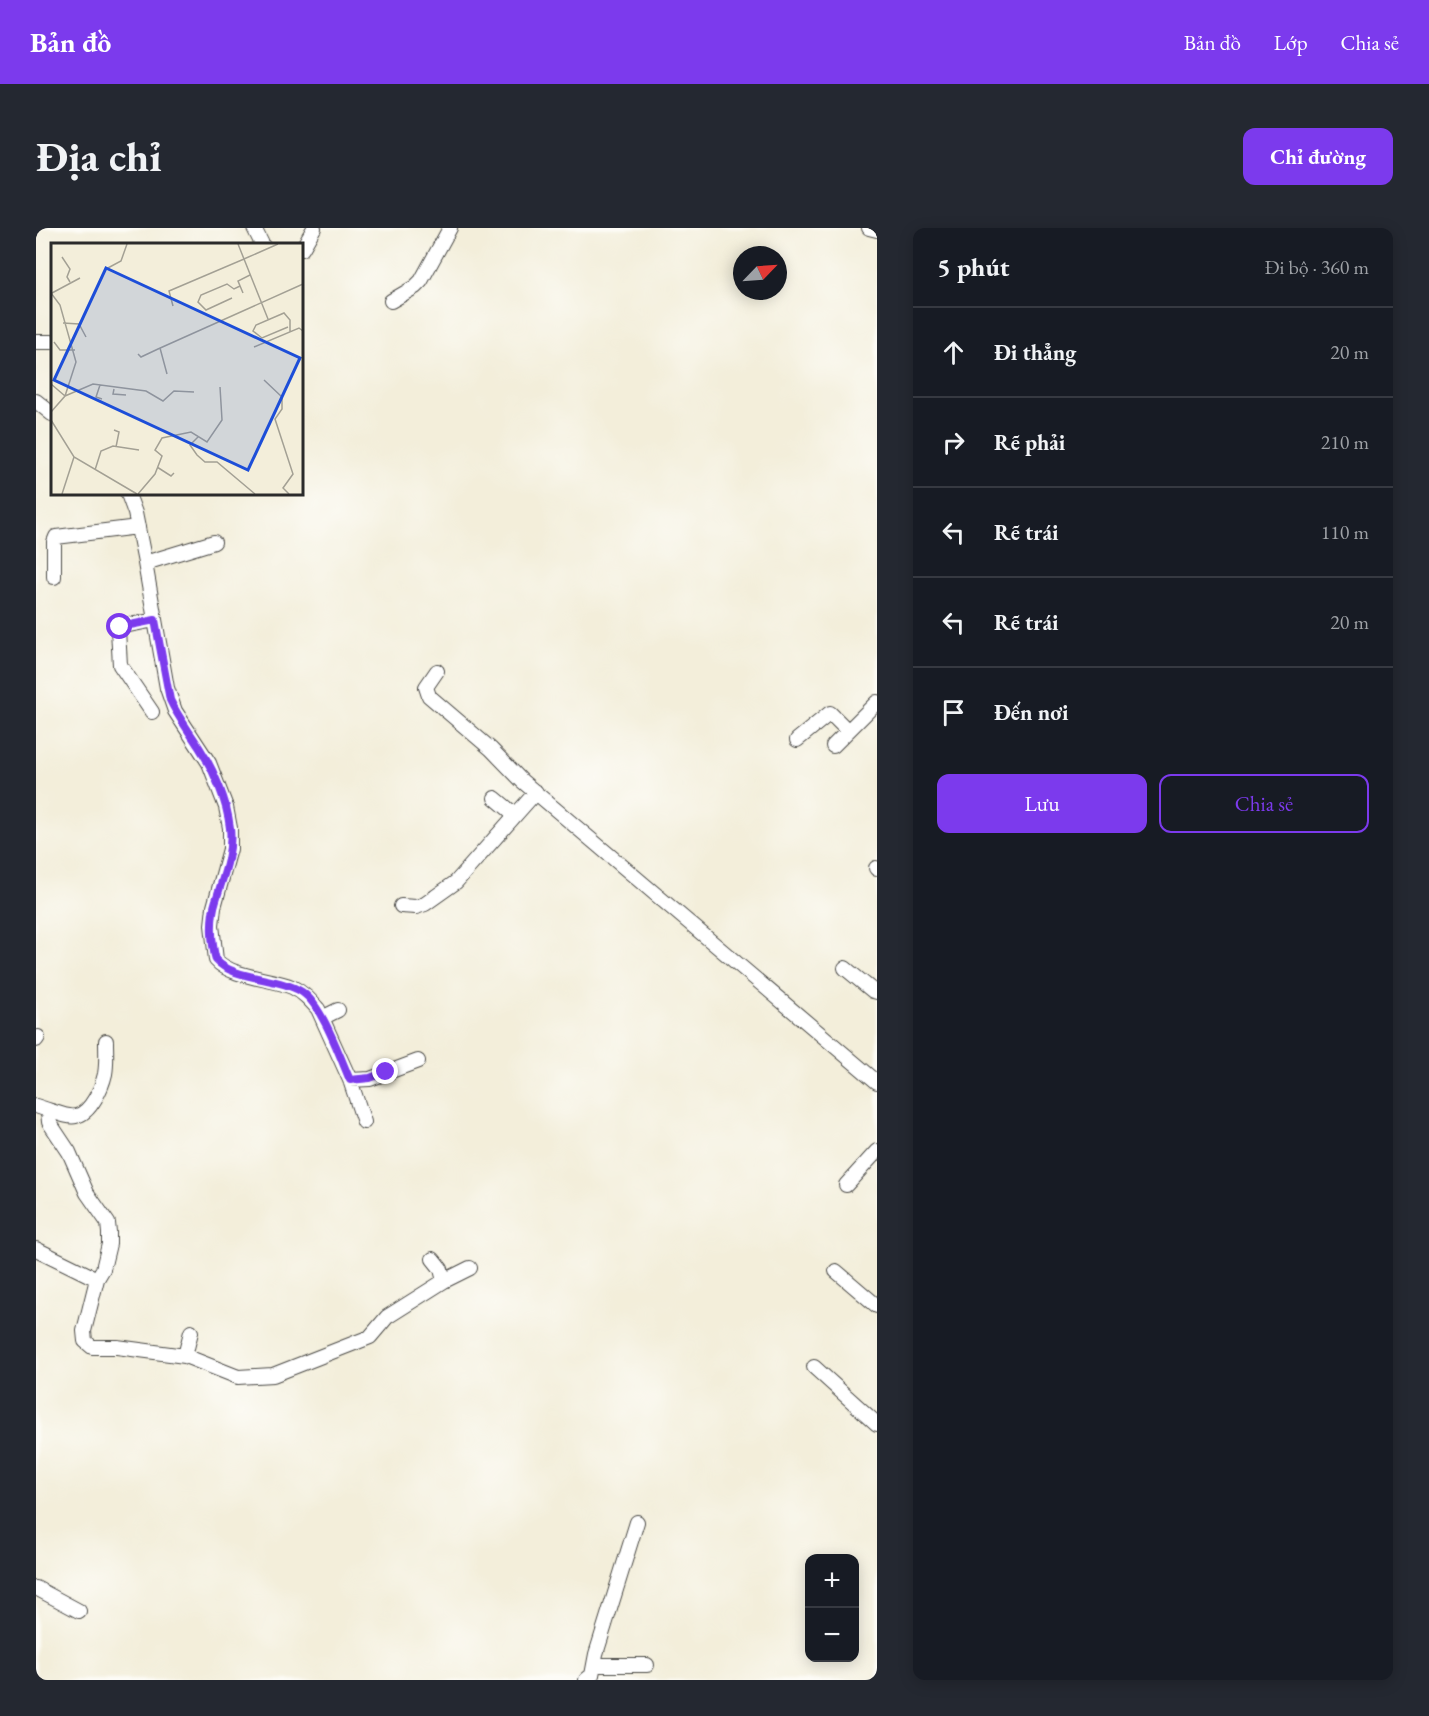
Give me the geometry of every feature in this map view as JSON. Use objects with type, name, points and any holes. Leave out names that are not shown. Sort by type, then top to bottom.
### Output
[{"type":"street","points":[[254,228],[262,243]]},
{"type":"street","points":[[303,247],[314,228]]},
{"type":"street","points":[[391,301],[421,281],[450,228]]},
{"type":"street","points":[[869,228],[877,230]]},
{"type":"street","points":[[36,401],[51,413]]},
{"type":"street","points":[[128,495],[138,527],[170,700],[209,764],[226,807],[230,828],[230,849],[214,907],[212,925],[216,960],[228,968],[283,984],[303,993],[318,1009],[350,1080],[363,1122]]},
{"type":"street","points":[[54,577],[56,537],[138,527]]},
{"type":"street","points":[[145,563],[214,542]]},
{"type":"street","points":[[152,712],[120,665],[118,634],[120,627],[155,620]]},
{"type":"street","points":[[437,671],[426,687],[429,696],[536,792],[877,1082]]},
{"type":"street","points":[[833,746],[877,702]]},
{"type":"street","points":[[797,740],[830,713],[848,731]]},
{"type":"street","points":[[400,906],[416,907],[425,904],[448,889],[536,792]]},
{"type":"street","points":[[495,798],[514,814]]},
{"type":"street","points":[[845,968],[877,992]]},
{"type":"street","points":[[322,1018],[338,1010]]},
{"type":"street","points":[[42,1108],[72,1116],[78,1116],[87,1108],[96,1098],[105,1074],[106,1041]]},
{"type":"street","points":[[350,1080],[370,1078],[418,1061]]},
{"type":"street","points":[[42,1108],[69,1152],[87,1193],[108,1223],[109,1244],[103,1269],[97,1279],[83,1338],[92,1347],[117,1347],[185,1356],[238,1377],[273,1375],[370,1337],[387,1317],[444,1281],[471,1268]]},
{"type":"street","points":[[846,1185],[877,1151]]},
{"type":"street","points":[[36,1249],[97,1279]]},
{"type":"street","points":[[433,1259],[441,1269],[444,1281]]},
{"type":"street","points":[[836,1271],[877,1306]]},
{"type":"street","points":[[185,1356],[191,1332]]},
{"type":"street","points":[[814,1367],[877,1424]]},
{"type":"street","points":[[586,1680],[592,1676],[637,1522]]},
{"type":"street","points":[[36,1588],[80,1611]]},
{"type":"street","points":[[594,1665],[647,1665]]},
{"type":"route","points":[[120,627],[155,620],[170,700],[209,764],[226,807],[230,828],[230,849],[214,907],[212,925],[216,960],[222,966],[283,984],[303,993],[318,1009],[350,1080],[363,1080],[386,1072]]}]
